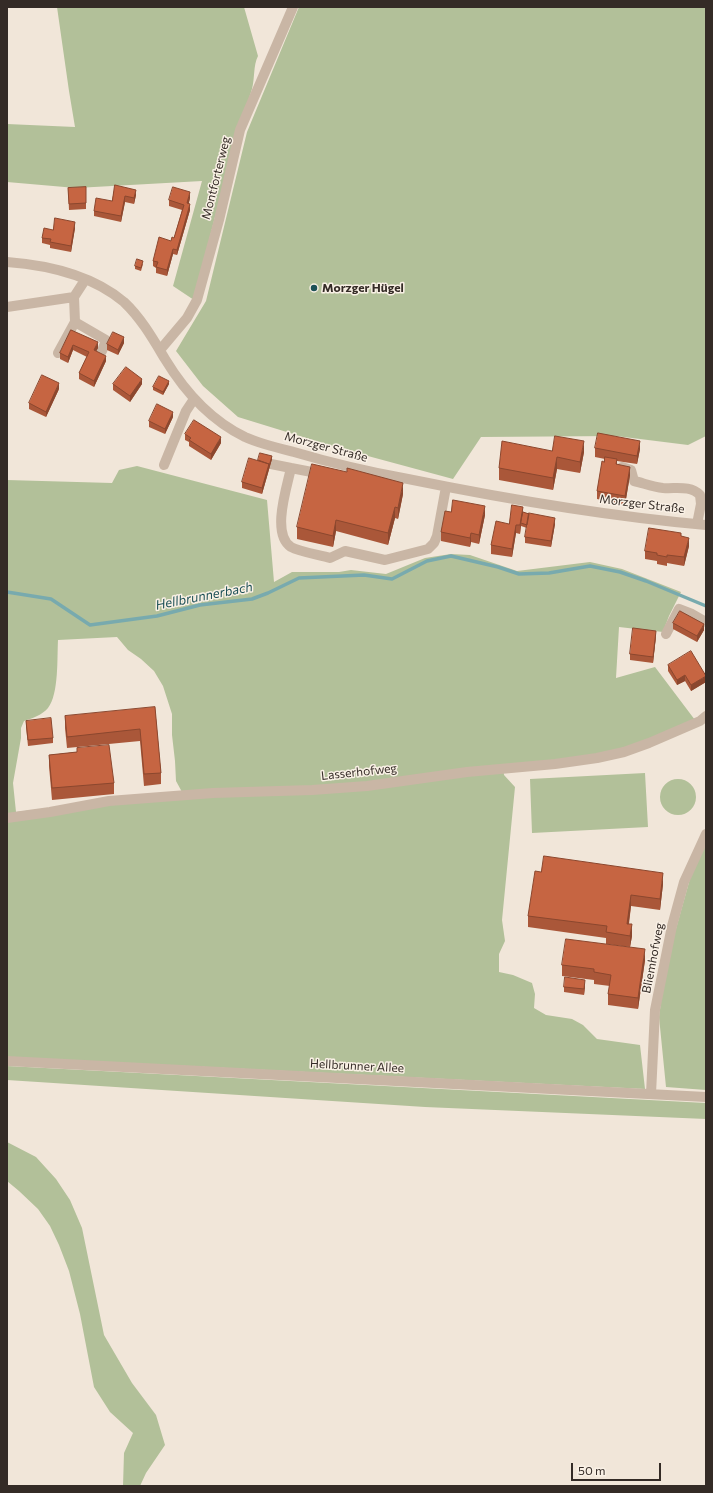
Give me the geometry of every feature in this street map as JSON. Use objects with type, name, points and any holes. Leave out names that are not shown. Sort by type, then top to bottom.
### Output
[{"type":"street","name":"Montforterweg","points":[[160,350],[187,318],[197,300],[219,220],[240,130],[293,7]]},
{"type":"street","name":"Morzger Straße","points":[[7,262],[33,264],[64,272],[97,285],[124,302],[145,326],[180,382],[194,399],[215,418],[246,437],[352,471],[632,517],[702,524]]},
{"type":"street","points":[[58,353],[75,322],[74,297],[85,280]]},
{"type":"street","points":[[7,307],[74,297]]},
{"type":"street","points":[[75,322],[106,340],[102,351]]},
{"type":"street","points":[[164,465],[186,411],[194,399]]},
{"type":"street","points":[[271,464],[329,476]]},
{"type":"street","points":[[622,467],[631,470],[634,481],[664,488],[695,490],[700,495],[702,524]]},
{"type":"street","points":[[291,468],[281,515],[280,527],[282,536],[292,547],[330,558],[345,551],[385,560],[428,548],[434,543],[437,536],[446,487]]},
{"type":"street","points":[[666,634],[679,609],[706,622]]},
{"type":"street","name":"Lasserhofweg","points":[[7,818],[109,801],[213,793],[312,790],[367,786],[467,772],[597,758],[624,752],[649,743],[706,716]]},
{"type":"street","name":"Bliemhofweg","points":[[651,1094],[655,1010],[672,926],[684,882],[706,834]]},
{"type":"street","name":"Hellbrunner Allee","points":[[7,1061],[706,1097]]},
{"type":"green space","points":[[57,7],[244,7],[258,56],[255,64],[254,81],[228,167],[194,300],[173,286],[202,181],[76,188],[7,182],[7,124],[75,127]]},
{"type":"green space","points":[[299,7],[706,7],[706,436],[688,445],[616,436],[481,437],[453,479],[342,449],[238,417],[203,386],[176,351],[206,301],[247,132]]},
{"type":"green space","points":[[137,466],[267,500],[274,582],[292,572],[339,572],[351,570],[386,574],[425,558],[451,554],[470,555],[517,571],[590,562],[622,569],[681,592],[663,632],[619,627],[616,678],[655,667],[695,720],[613,753],[503,766],[504,775],[515,787],[502,920],[505,941],[499,954],[499,972],[513,975],[532,983],[535,994],[534,1008],[546,1015],[572,1019],[583,1025],[597,1039],[640,1045],[645,1089],[7,1057],[7,480],[112,483],[119,470]],"holes":[[[117,637],[128,650],[154,671],[163,686],[172,714],[172,735],[176,781],[182,792],[16,812],[13,783],[21,738],[21,728],[24,721],[43,713],[52,702],[57,675],[58,640]]]},
{"type":"green space","points":[[645,773],[648,827],[532,833],[530,779]]},
{"type":"green space","points":[[682,779],[691,784],[695,790],[695,804],[691,810],[682,815],[674,815],[665,810],[661,804],[660,793],[665,784],[671,780]]},
{"type":"green space","points":[[706,840],[706,1090],[666,1087],[659,1017],[664,979],[672,943],[691,875]]},
{"type":"green space","points":[[7,1066],[706,1103],[706,1119],[425,1107],[7,1080]]},
{"type":"green space","points":[[7,1142],[36,1157],[56,1179],[70,1200],[82,1228],[104,1335],[132,1383],[156,1415],[165,1445],[146,1473],[140,1486],[123,1486],[124,1453],[133,1433],[110,1412],[94,1387],[80,1314],[69,1271],[50,1226],[38,1209],[7,1181]]},
{"type":"building","points":[[115,185],[136,190],[134,198],[125,196],[121,216],[94,211],[96,198],[112,201]]},
{"type":"building","points":[[86,187],[86,203],[69,204],[68,188]]},
{"type":"building","points":[[173,187],[190,192],[187,203],[190,204],[177,250],[173,249],[167,270],[156,267],[158,262],[153,261],[159,237],[171,241],[172,237],[174,238],[184,205],[169,200]]},
{"type":"building","points":[[55,218],[75,222],[71,246],[50,242],[51,239],[42,238],[44,228],[53,230]]},
{"type":"building","points":[[137,259],[143,261],[141,268],[135,266]]},
{"type":"building","points":[[71,330],[98,342],[94,350],[106,356],[94,381],[79,373],[89,352],[73,345],[68,357],[60,353]]},
{"type":"building","points":[[113,332],[124,337],[118,350],[107,344]]},
{"type":"building","points":[[126,367],[142,379],[130,396],[113,384]]},
{"type":"building","points":[[42,375],[59,383],[46,412],[29,403]]},
{"type":"building","points":[[159,376],[169,381],[163,392],[153,387]]},
{"type":"building","points":[[157,404],[173,412],[165,429],[149,421]]},
{"type":"building","points":[[194,420],[221,437],[211,454],[189,440],[191,438],[185,434]]},
{"type":"building","points":[[598,433],[640,441],[637,456],[595,448]]},
{"type":"building","points":[[555,436],[584,441],[580,462],[557,457],[553,478],[499,468],[502,441],[552,451]]},
{"type":"building","points":[[260,453],[272,456],[269,466],[269,464],[258,460]]},
{"type":"building","points":[[605,457],[617,459],[616,464],[630,467],[625,496],[597,491],[602,461],[604,462]]},
{"type":"building","points":[[249,458],[269,464],[262,488],[242,482]]},
{"type":"building","points":[[312,464],[347,472],[347,468],[403,483],[398,508],[395,507],[388,533],[336,520],[333,536],[297,527]]},
{"type":"building","points":[[453,500],[485,506],[479,535],[471,533],[470,538],[441,532],[445,511],[451,512]]},
{"type":"building","points":[[512,505],[523,507],[520,525],[516,525],[512,549],[491,545],[496,521],[509,524]]},
{"type":"building","points":[[523,512],[529,514],[527,525],[521,523]]},
{"type":"building","points":[[529,513],[555,518],[551,541],[525,537]]},
{"type":"building","points":[[649,528],[681,533],[681,536],[689,538],[684,557],[667,555],[667,557],[657,555],[657,553],[645,551]]},
{"type":"building","points":[[680,611],[704,624],[697,636],[673,623]]},
{"type":"building","points":[[633,628],[656,631],[653,657],[630,654]]},
{"type":"building","points":[[691,651],[706,676],[691,685],[685,675],[677,680],[668,665]]},
{"type":"building","points":[[155,707],[161,773],[144,774],[140,729],[67,737],[65,716]]},
{"type":"building","points":[[51,718],[53,738],[28,740],[26,721]]},
{"type":"building","points":[[109,745],[114,783],[52,788],[49,755],[77,752],[77,748]]},
{"type":"building","points":[[544,856],[663,873],[660,899],[631,895],[627,924],[632,924],[630,936],[606,932],[607,926],[528,916],[535,871],[541,872]]},
{"type":"building","points":[[566,939],[645,949],[638,998],[608,994],[611,975],[594,972],[594,969],[562,965]]},
{"type":"building","points":[[565,977],[585,980],[584,989],[564,987]]},
{"type":"waterway","name":"Hellbrunnerbach","points":[[7,592],[51,599],[90,625],[157,616],[200,605],[252,599],[299,578],[364,575],[392,579],[427,561],[451,556],[498,567],[519,574],[549,573],[590,566],[620,572],[706,606]]},
{"type":"place","name":"Morzger Hügel","points":[[314,288]]}]
